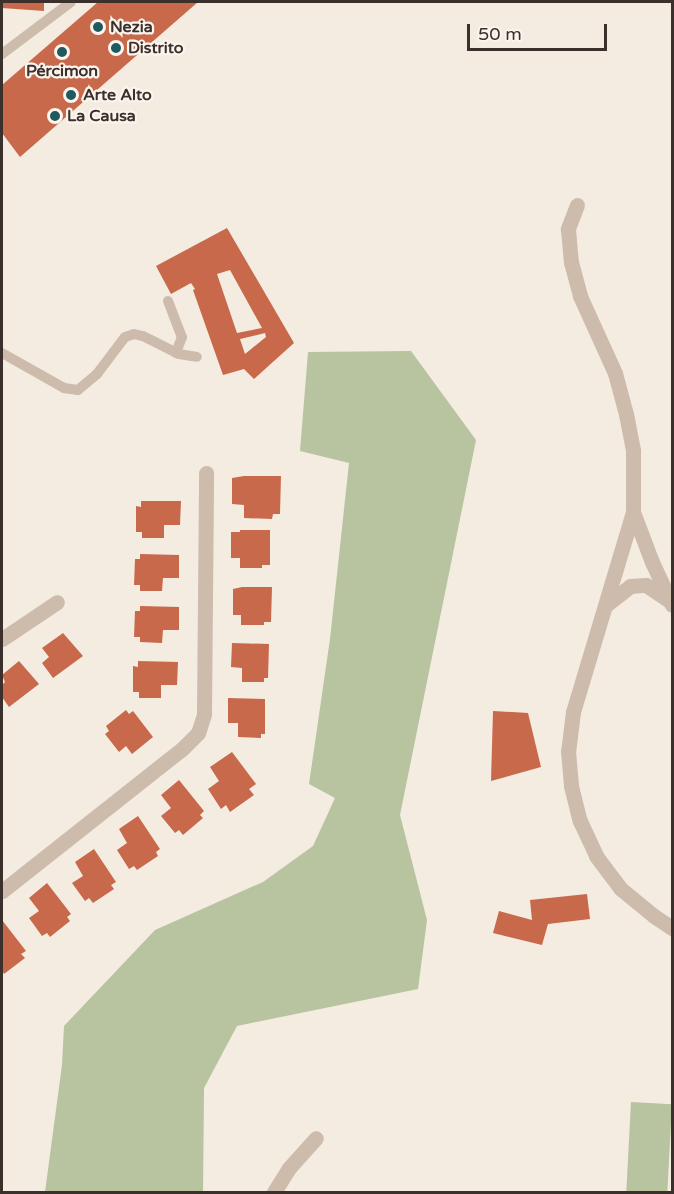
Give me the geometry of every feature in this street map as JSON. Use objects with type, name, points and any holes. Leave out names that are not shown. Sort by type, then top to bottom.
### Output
[{"type":"street","points":[[577,205],[568,229],[571,262],[580,296],[615,373],[626,414],[633,451],[633,512],[573,712],[568,751],[571,786],[580,821],[596,856],[621,889],[672,928]]},
{"type":"street","points":[[2,891],[182,749],[198,733],[204,714],[206,473]]},
{"type":"street","points":[[633,512],[671,603]]},
{"type":"street","points":[[606,605],[630,586],[646,585],[671,603]]},
{"type":"street","points":[[2,639],[57,602]]},
{"type":"street","points":[[274,1192],[289,1168],[316,1137]]},
{"type":"lane","points":[[2,54],[71,2]]},
{"type":"lane","points":[[168,301],[182,337],[176,353]]},
{"type":"lane","points":[[2,353],[64,388],[78,390],[97,374],[125,337],[134,334],[143,336],[176,353],[197,357]]},
{"type":"green space","points":[[411,351],[476,440],[400,815],[427,920],[418,989],[237,1026],[204,1088],[203,1192],[45,1192],[62,1065],[64,1026],[155,930],[263,882],[313,846],[335,798],[309,784],[330,639],[349,463],[300,451],[308,352]]},
{"type":"green space","points":[[631,1102],[672,1104],[667,1192],[626,1192]]},
{"type":"building","points":[[2,2],[44,2],[44,11],[2,8]]},
{"type":"building","points":[[98,2],[198,2],[20,157],[2,133],[2,85]]},
{"type":"building","points":[[227,228],[294,343],[254,379],[244,369],[223,375],[193,290],[195,289],[191,283],[171,294],[156,266]],"holes":[[[230,270],[262,328],[237,333],[217,274]],[[265,333],[266,337],[245,354],[240,339]]]},
{"type":"building","points":[[281,476],[280,514],[273,514],[272,519],[244,518],[244,505],[232,504],[232,478]]},
{"type":"building","points":[[141,501],[181,501],[180,525],[164,525],[164,538],[142,538],[142,532],[136,532],[136,506],[141,507]]},
{"type":"building","points":[[240,530],[270,530],[270,565],[262,565],[262,568],[240,568],[240,558],[231,558],[231,532],[240,532]]},
{"type":"building","points":[[140,554],[179,555],[179,578],[163,578],[162,591],[140,591],[140,585],[134,585],[135,559],[140,559]]},
{"type":"building","points":[[272,587],[271,622],[264,622],[264,625],[241,625],[241,615],[233,615],[233,589]]},
{"type":"building","points":[[140,606],[179,607],[179,630],[163,630],[162,643],[140,642],[140,637],[134,637],[135,611],[140,611]]},
{"type":"building","points":[[63,633],[83,656],[53,678],[42,663],[49,657],[42,648]]},
{"type":"building","points":[[232,643],[269,644],[268,678],[264,678],[264,682],[242,682],[242,668],[231,667]]},
{"type":"building","points":[[19,661],[39,684],[9,707],[2,697],[2,685],[5,682],[2,675]]},
{"type":"building","points":[[138,661],[178,662],[177,685],[161,685],[161,698],[139,698],[139,692],[133,692],[133,666],[138,667]]},
{"type":"building","points":[[228,698],[265,699],[265,734],[261,734],[261,738],[238,737],[238,723],[228,723]]},
{"type":"building","points":[[126,710],[129,714],[133,711],[153,737],[132,754],[126,746],[119,752],[105,734],[109,731],[106,726]]},
{"type":"building","points":[[493,711],[528,713],[541,767],[491,781]]},
{"type":"building","points":[[232,752],[256,784],[249,789],[254,795],[230,812],[226,805],[221,809],[208,789],[219,781],[210,767]]},
{"type":"building","points":[[179,780],[204,811],[200,815],[203,818],[183,835],[179,830],[175,833],[161,816],[171,808],[161,795]]},
{"type":"building","points":[[138,816],[160,849],[156,852],[158,856],[137,870],[134,866],[129,869],[117,850],[127,843],[119,829]]},
{"type":"building","points":[[94,849],[116,882],[111,885],[114,889],[93,903],[89,898],[85,901],[72,883],[83,876],[75,862]]},
{"type":"building","points":[[47,883],[71,914],[67,917],[70,921],[50,937],[47,933],[42,936],[29,918],[39,911],[29,898]]},
{"type":"building","points":[[587,894],[590,919],[548,924],[542,945],[493,933],[499,911],[532,920],[530,900]]},
{"type":"building","points":[[2,920],[26,951],[21,954],[25,958],[4,974],[2,970]]},
{"type":"place","name":"Nezia","points":[[98,27]]},
{"type":"place","name":"Distrito","points":[[116,48]]},
{"type":"place","name":"Pércimon","points":[[62,52]]},
{"type":"place","name":"Arte Alto","points":[[71,95]]},
{"type":"place","name":"La Causa","points":[[55,116]]}]
